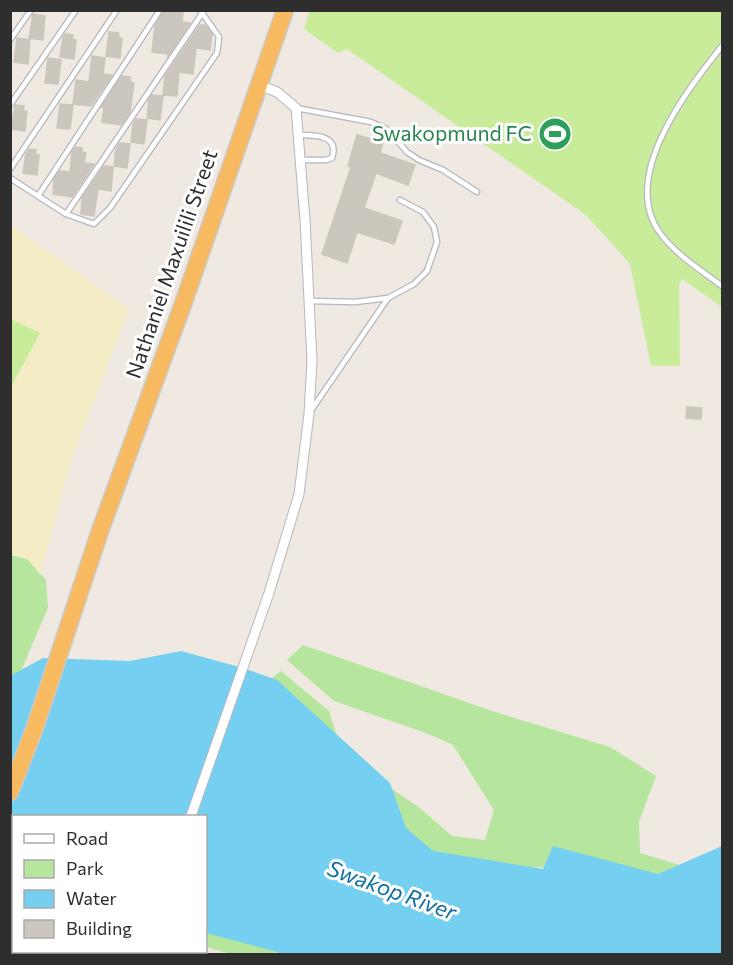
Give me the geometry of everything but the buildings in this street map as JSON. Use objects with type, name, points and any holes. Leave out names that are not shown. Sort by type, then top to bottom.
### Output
[{"type":"highway","name":"Nathaniel Maxuilili Street","points":[[10,792],[34,730],[100,531],[182,307],[285,10]]},
{"type":"street","points":[[191,815],[269,593],[299,494],[309,414],[312,360],[296,108],[277,92],[259,85]]},
{"type":"lane","points":[[10,40],[31,10]]},
{"type":"lane","points":[[10,105],[76,10]]},
{"type":"lane","points":[[10,169],[117,10]]},
{"type":"lane","points":[[39,196],[160,10]]},
{"type":"lane","points":[[10,178],[66,214],[94,224],[110,208],[217,54],[219,37],[202,11],[66,214]]},
{"type":"lane","points":[[723,46],[698,76],[667,128],[653,156],[647,180],[648,210],[659,232],[677,252],[723,286]]},
{"type":"lane","points":[[296,108],[371,122],[388,130],[407,152],[419,160],[443,170],[477,192]]},
{"type":"lane","points":[[298,135],[316,135],[328,139],[332,144],[333,154],[332,158],[326,160],[300,160]]},
{"type":"lane","points":[[309,301],[355,302],[388,298],[414,284],[427,271],[437,242],[434,226],[423,212],[400,200]]},
{"type":"lane","points":[[309,414],[388,298]]},
{"type":"green space","name":"Swakopmund FC","points":[[310,10],[722,11],[722,307],[682,279],[679,285],[680,366],[651,366],[630,264],[586,215],[347,49],[338,53],[304,29]]},
{"type":"green space","points":[[11,319],[40,333],[11,387]]},
{"type":"green space","points":[[11,555],[27,559],[46,580],[48,608],[11,694]]},
{"type":"green space","points":[[303,645],[495,712],[610,747],[656,776],[639,822],[640,853],[722,878],[722,916],[569,866],[462,871],[456,954],[231,954],[207,947],[207,815],[16,815],[255,691],[281,671],[329,711],[343,756],[420,808],[452,836],[485,840],[494,810],[453,745],[426,733],[334,701],[287,660]]},
{"type":"sand","points":[[11,226],[129,309],[71,461],[40,574],[27,559],[11,555],[11,387],[40,334],[11,319]]},
{"type":"water","name":"Swakop River","points":[[181,651],[277,680],[390,783],[406,828],[433,851],[543,869],[553,846],[658,874],[722,846],[722,954],[285,954],[207,933],[207,815],[12,815],[12,908],[10,676],[43,658],[130,661]]},
{"type":"place","name":"Swakopmund FC","points":[[555,134]]}]
